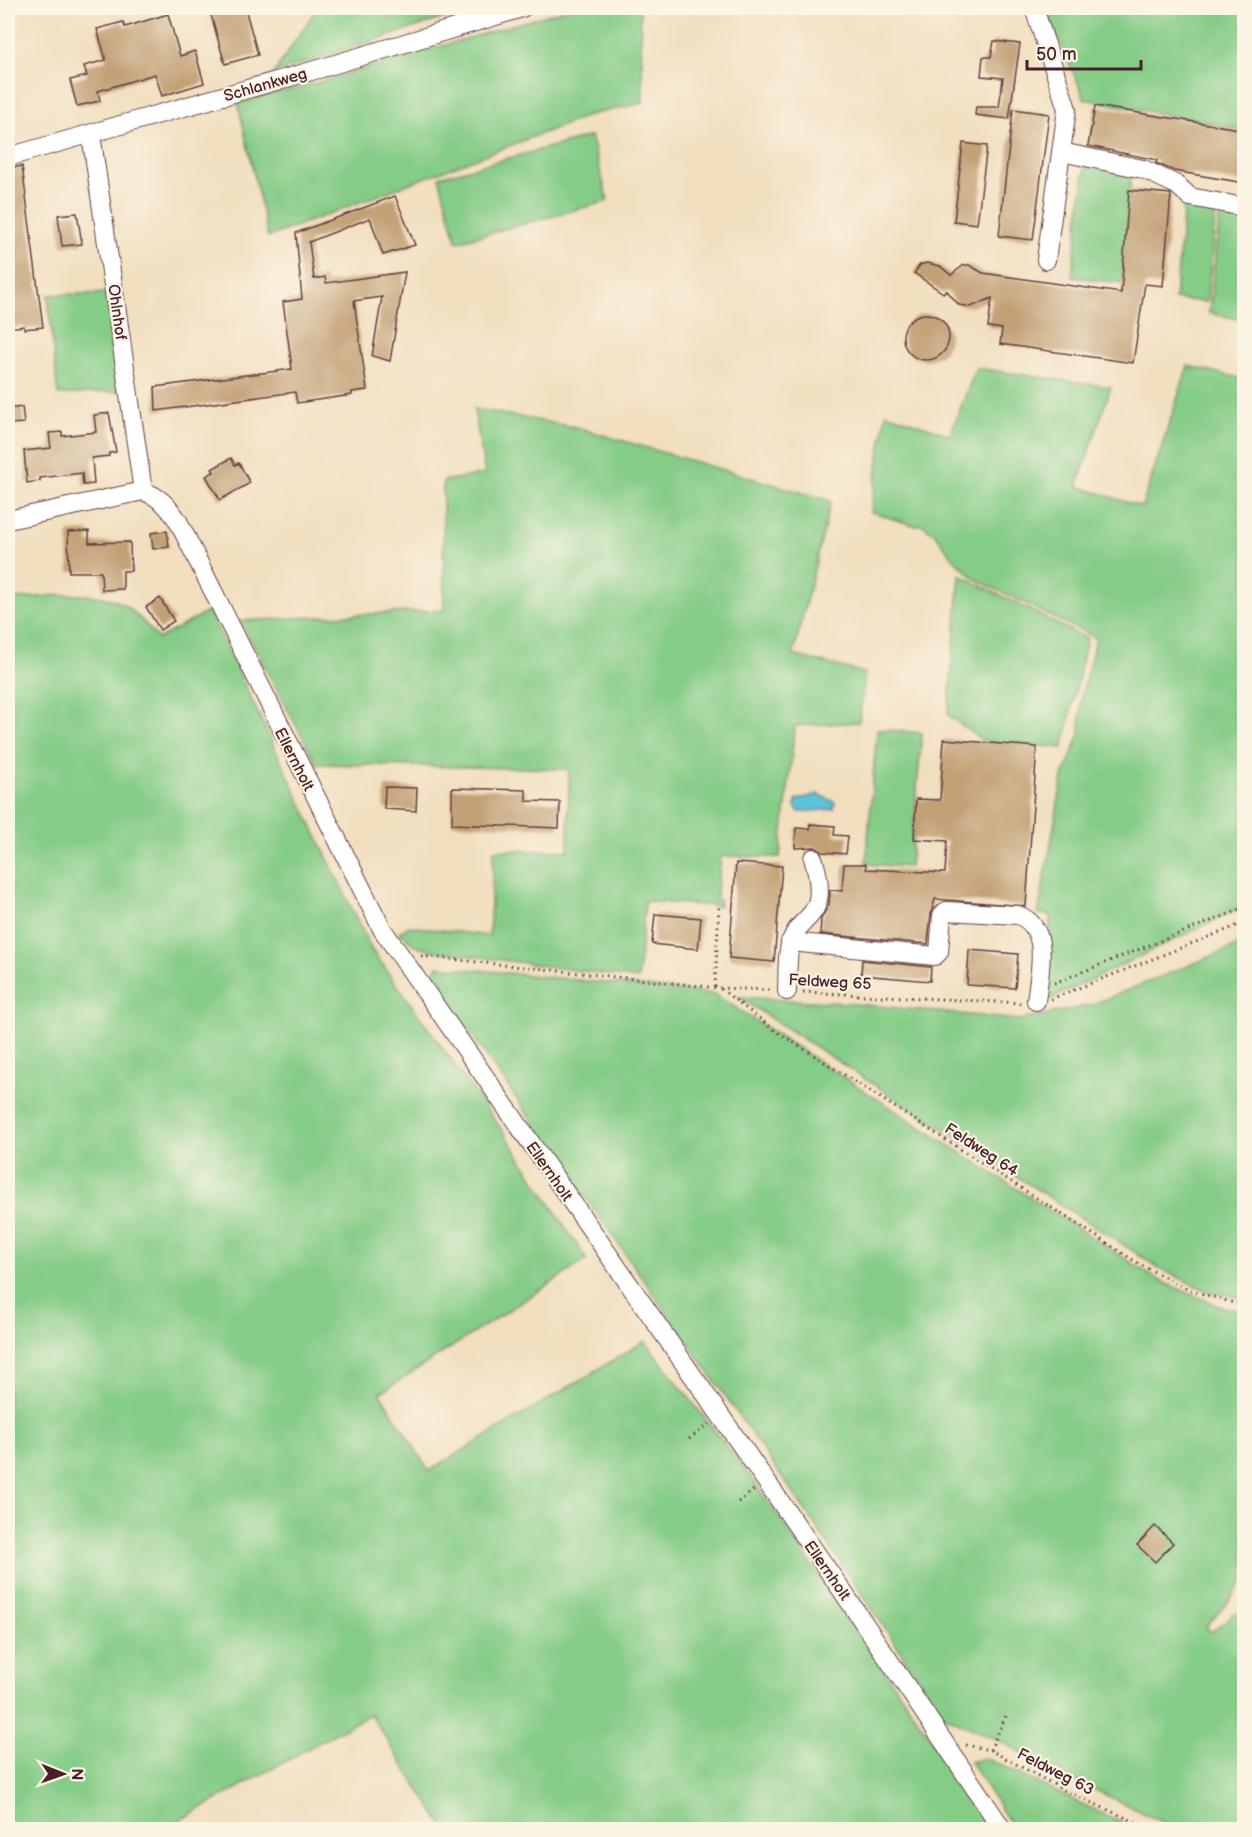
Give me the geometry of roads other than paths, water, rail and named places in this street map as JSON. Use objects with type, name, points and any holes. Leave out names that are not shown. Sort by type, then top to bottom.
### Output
[{"type":"street","name":"Schlankweg","points":[[8,157],[522,8]]},
{"type":"street","points":[[1034,8],[1067,109],[1046,260]]},
{"type":"street","name":"Ohlnhof","points":[[91,134],[143,491]]},
{"type":"street","points":[[1061,152],[1143,169],[1177,185],[1190,197],[1245,207]]},
{"type":"street","points":[[8,520],[143,491]]},
{"type":"street","name":"Ellernholt","points":[[143,491],[156,496],[167,505],[178,521],[388,926],[401,958],[720,1415],[946,1743],[1003,1830]]},
{"type":"street","points":[[787,991],[790,942],[801,923],[813,912],[817,903],[819,876],[813,858]]},
{"type":"street","points":[[790,942],[935,956],[939,952],[942,915],[946,911],[1018,915],[1029,919],[1037,928],[1041,943],[1037,993]]},
{"type":"water","points":[[817,794],[835,802],[834,809],[799,812],[795,806],[797,800]]}]
